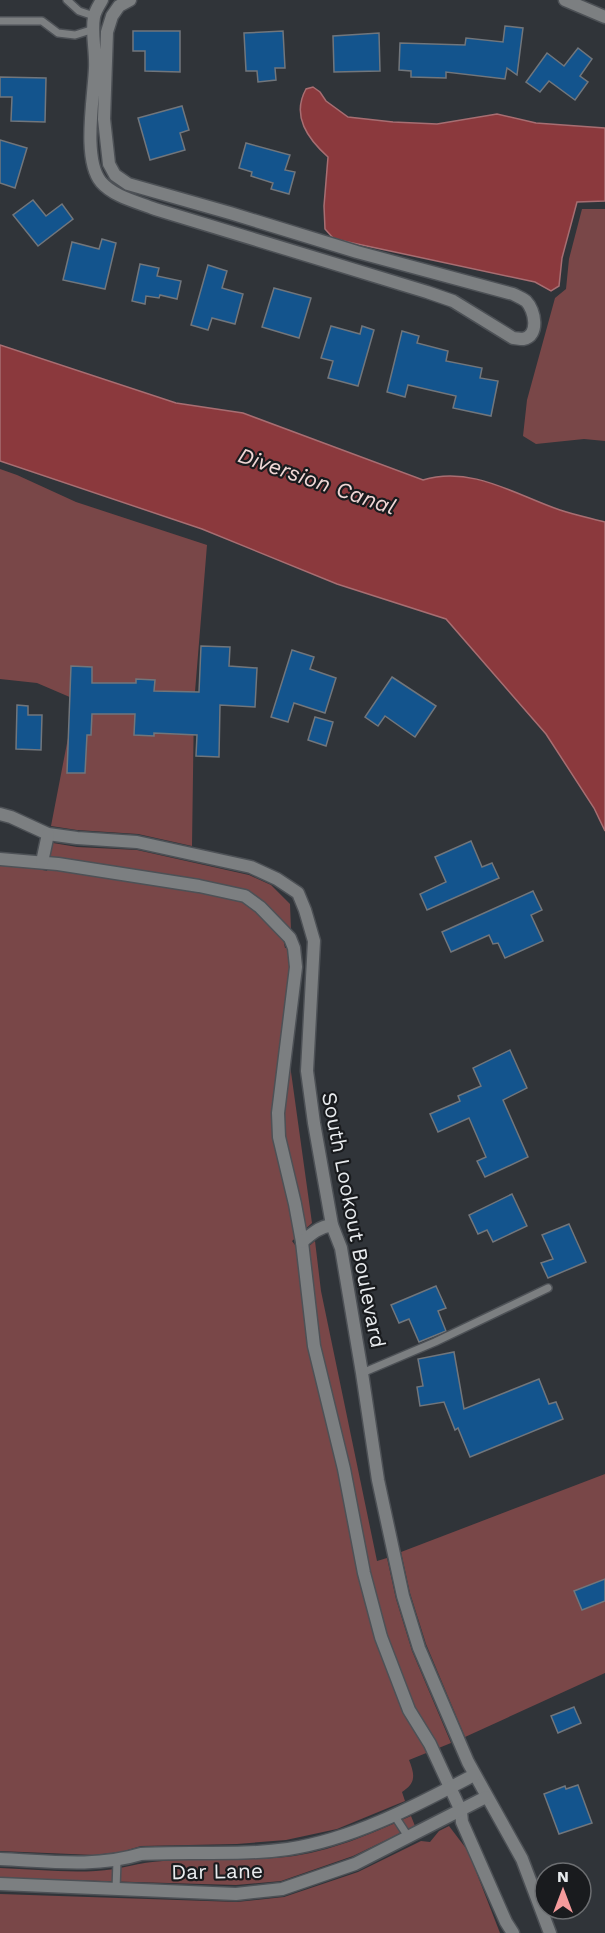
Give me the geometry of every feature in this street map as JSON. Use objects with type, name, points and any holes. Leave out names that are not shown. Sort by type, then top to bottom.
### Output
[{"type":"street","points":[[102,0],[94,16],[95,67],[99,91],[104,119],[109,164],[115,175],[128,184],[285,231],[408,267],[513,294],[525,300],[531,308],[535,325],[530,335],[524,339],[513,338],[453,301],[155,209],[117,194],[102,182],[94,168],[91,137],[99,91],[107,32],[112,16],[119,6],[130,0]]},
{"type":"street","points":[[565,0],[605,17]]},
{"type":"street","points":[[117,194],[125,182]]},
{"type":"street","points":[[279,247],[285,231]]},
{"type":"street","points":[[402,284],[408,267]]},
{"type":"street","name":"South Lookout Boulevard","points":[[0,814],[48,834],[137,842],[252,867],[277,879],[298,893],[314,941],[307,1071],[314,1123],[332,1225],[341,1248],[378,1480],[403,1596],[419,1647],[474,1775],[522,1859],[550,1933]]},
{"type":"street","points":[[42,862],[48,834]]},
{"type":"street","points":[[0,859],[42,862],[199,886],[245,896],[260,907],[290,938],[294,948],[296,967],[278,1113],[279,1137],[302,1242],[314,1346],[344,1469],[353,1524],[372,1605],[401,1690],[417,1726],[430,1744],[450,1787],[474,1850],[513,1933]]},
{"type":"street","points":[[290,938],[312,932]]},
{"type":"street","points":[[302,1242],[324,1226],[332,1225]]},
{"type":"street","name":"Dar Lane","points":[[0,1859],[94,1863],[166,1852],[287,1849],[339,1837],[394,1815],[474,1775]]},
{"type":"street","name":"Dar Lane","points":[[0,1884],[237,1894],[282,1889],[355,1864],[486,1797]]},
{"type":"lane","points":[[67,0],[80,11],[94,16]]},
{"type":"lane","points":[[0,21],[42,21],[58,33],[75,35],[94,29]]},
{"type":"lane","points":[[362,1373],[435,1342],[548,1288]]},
{"type":"lane","points":[[394,1815],[409,1838]]},
{"type":"lane","points":[[116,1889],[117,1860]]},
{"type":"shaded area","points":[[582,209],[605,209],[605,441],[584,439],[536,444],[523,436],[527,400],[555,298],[566,289],[569,259]]},
{"type":"shaded area","points":[[0,469],[76,502],[207,545],[194,704],[192,846],[138,834],[51,826],[73,712],[93,707],[37,683],[0,679]]},
{"type":"shaded area","points":[[53,843],[77,847],[137,850],[249,875],[271,885],[290,904],[291,930],[282,933],[285,948],[291,947],[289,965],[291,1072],[312,1223],[292,1241],[301,1253],[315,1241],[321,1291],[377,1561],[387,1558],[396,1599],[412,1651],[451,1743],[409,1760],[413,1778],[410,1785],[402,1792],[405,1801],[337,1829],[286,1840],[237,1844],[141,1846],[121,1852],[94,1855],[0,1851],[0,864],[47,871]]},
{"type":"shaded area","points":[[605,1474],[605,1673],[465,1737],[426,1644],[410,1593],[401,1552]]},
{"type":"shaded area","points":[[411,1816],[415,1826],[353,1856],[281,1881],[236,1885],[0,1878],[0,1868],[96,1871],[178,1860],[302,1855],[350,1841]]},
{"type":"shaded area","points":[[449,1826],[468,1851],[500,1933],[0,1933],[0,1894],[237,1902],[284,1897],[358,1872],[421,1841],[430,1842],[439,1831]]},
{"type":"water","points":[[313,87],[326,101],[348,117],[437,124],[497,114],[536,123],[605,128],[605,201],[577,202],[562,258],[559,286],[551,291],[535,282],[334,239],[325,229],[324,206],[328,157],[308,135],[301,118],[302,99],[306,89]]},
{"type":"water","name":"Diversion Canal","points":[[0,345],[176,403],[243,413],[423,480],[441,476],[476,479],[560,510],[605,522],[605,831],[594,808],[546,734],[446,619],[337,584],[202,529],[0,461]]},
{"type":"building","points":[[505,26],[523,28],[517,75],[507,68],[505,79],[446,72],[446,78],[411,77],[411,71],[399,70],[400,43],[465,45],[466,38],[503,42]]},
{"type":"building","points":[[133,31],[180,31],[180,72],[145,71],[145,51],[133,51]]},
{"type":"building","points":[[283,31],[285,68],[275,68],[276,80],[258,82],[257,71],[246,71],[244,33]]},
{"type":"building","points":[[379,33],[380,71],[334,72],[333,36]]},
{"type":"building","points":[[578,48],[592,59],[580,76],[588,82],[575,100],[549,81],[540,92],[526,82],[547,53],[564,66]]},
{"type":"building","points":[[0,77],[46,78],[45,122],[11,121],[12,97],[0,97]]},
{"type":"building","points":[[182,106],[189,130],[180,133],[185,150],[150,160],[138,118]]},
{"type":"building","points":[[0,140],[27,148],[15,188],[0,183]]},
{"type":"building","points":[[246,143],[290,155],[285,170],[295,172],[289,194],[271,189],[273,183],[251,176],[252,172],[239,168]]},
{"type":"building","points":[[33,200],[46,216],[62,204],[73,219],[38,246],[13,215]]},
{"type":"building","points":[[102,239],[116,243],[105,289],[63,280],[72,242],[99,249]]},
{"type":"building","points":[[140,264],[159,268],[157,276],[181,281],[177,299],[160,295],[159,298],[146,296],[145,304],[132,301]]},
{"type":"building","points":[[208,265],[227,271],[222,288],[243,294],[235,324],[212,318],[208,330],[191,325]]},
{"type":"building","points":[[274,288],[311,298],[299,338],[262,327]]},
{"type":"building","points":[[331,326],[360,334],[362,326],[374,330],[358,386],[328,378],[333,361],[321,358]]},
{"type":"building","points":[[402,331],[419,336],[417,343],[448,351],[446,361],[482,368],[480,378],[498,381],[491,416],[453,408],[456,396],[408,385],[405,397],[387,392]]},
{"type":"building","points":[[201,646],[230,647],[229,666],[257,668],[255,707],[220,705],[219,757],[196,756],[197,735],[154,733],[154,736],[134,735],[135,714],[92,714],[91,735],[87,735],[85,773],[67,773],[71,666],[92,667],[92,683],[136,683],[136,679],[155,680],[154,691],[199,692]]},
{"type":"building","points":[[292,650],[314,657],[310,669],[336,678],[325,713],[294,703],[288,722],[271,717]]},
{"type":"building","points":[[392,677],[436,706],[415,737],[385,716],[378,726],[365,717]]},
{"type":"building","points":[[17,705],[28,706],[28,715],[42,715],[41,750],[16,749]]},
{"type":"building","points":[[315,717],[333,722],[326,746],[308,740]]},
{"type":"building","points":[[471,841],[482,867],[492,863],[499,878],[427,910],[420,894],[446,882],[435,857]]},
{"type":"building","points":[[533,891],[542,910],[531,915],[543,941],[505,958],[498,943],[493,944],[489,935],[451,952],[442,932]]},
{"type":"building","points":[[510,1050],[527,1088],[503,1100],[528,1157],[485,1177],[477,1161],[486,1157],[469,1118],[438,1132],[430,1114],[460,1101],[458,1096],[481,1086],[473,1068]]},
{"type":"building","points":[[512,1194],[527,1226],[493,1242],[487,1230],[478,1234],[469,1215]]},
{"type":"building","points":[[569,1224],[586,1262],[548,1278],[541,1263],[553,1259],[542,1235]]},
{"type":"building","points":[[436,1286],[446,1308],[438,1311],[446,1331],[419,1342],[409,1319],[399,1323],[391,1305]]},
{"type":"building","points":[[454,1352],[464,1409],[539,1379],[549,1404],[556,1402],[563,1419],[470,1457],[458,1428],[455,1430],[444,1402],[420,1406],[417,1387],[423,1386],[418,1359]]},
{"type":"building","points":[[605,1579],[605,1601],[582,1610],[574,1591]]},
{"type":"building","points":[[574,1707],[581,1723],[558,1733],[551,1716]]},
{"type":"building","points":[[578,1785],[592,1823],[559,1834],[544,1794],[565,1786],[566,1789]]}]
